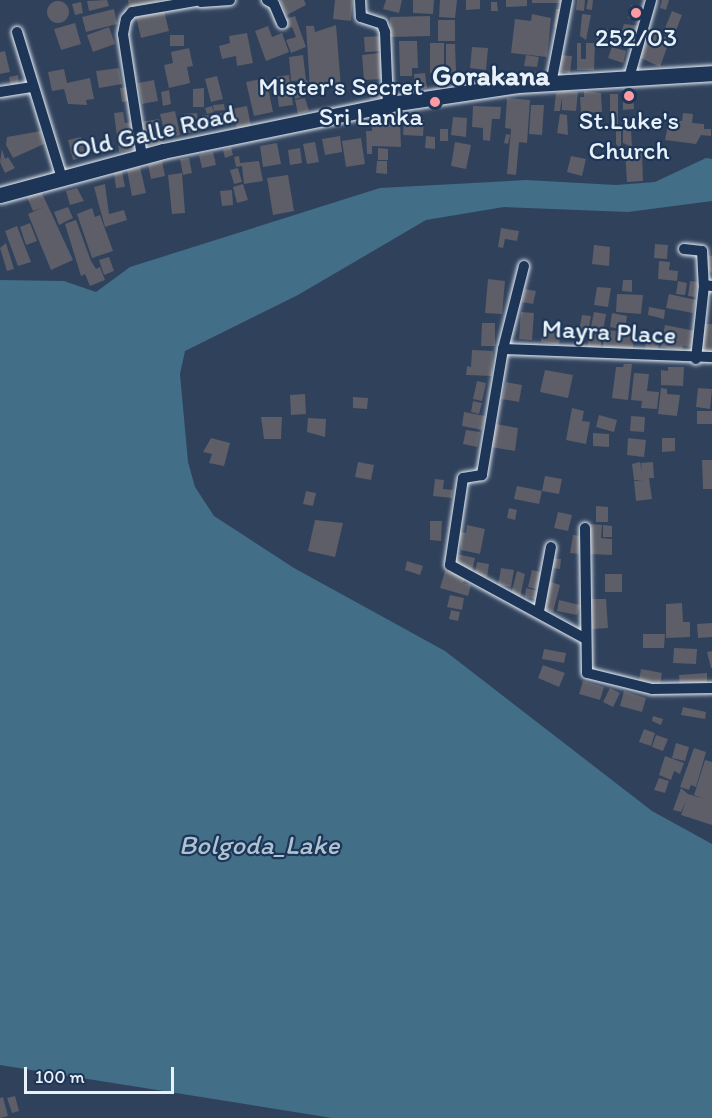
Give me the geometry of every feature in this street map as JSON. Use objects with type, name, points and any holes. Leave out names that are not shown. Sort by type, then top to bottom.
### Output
[{"type":"highway","name":"Old Galle Road","points":[[0,195],[142,156],[388,105],[518,86],[712,73]]},
{"type":"street","points":[[142,156],[123,34],[126,19],[132,12],[201,1],[230,0]]},
{"type":"street","points":[[267,0],[274,4],[282,23]]},
{"type":"street","points":[[360,0],[361,17],[382,24],[385,32],[388,105]]},
{"type":"street","points":[[551,84],[567,0]]},
{"type":"street","points":[[629,78],[651,0]]},
{"type":"street","points":[[17,32],[62,178]]},
{"type":"street","points":[[0,92],[33,87]]},
{"type":"street","points":[[684,249],[702,251],[708,285],[696,359]]},
{"type":"street","points":[[524,266],[503,349],[482,475],[463,478],[450,565],[539,611],[586,639]]},
{"type":"street","name":"Mayra Place","points":[[503,349],[696,359],[712,357]]},
{"type":"street","points":[[585,528],[587,673],[652,689],[712,688]]},
{"type":"street","points":[[539,611],[551,547]]},
{"type":"water","name":"Bolgoda_Lake","points":[[706,158],[712,159],[712,201],[628,212],[504,207],[426,220],[298,295],[185,351],[180,374],[188,462],[195,487],[214,516],[294,568],[445,651],[652,811],[712,844],[712,1118],[332,1118],[0,1065],[0,280],[64,281],[96,292],[130,267],[380,188],[526,180],[616,185],[655,182]]},
{"type":"building","points":[[107,0],[109,6],[89,11],[87,1]]},
{"type":"building","points":[[128,0],[159,0],[159,1],[129,7]]},
{"type":"building","points":[[280,0],[304,0],[306,5],[287,15]]},
{"type":"building","points":[[335,0],[353,0],[351,21],[333,19]]},
{"type":"building","points":[[386,0],[402,0],[399,13],[383,9]]},
{"type":"building","points":[[413,0],[434,0],[433,14],[413,13]]},
{"type":"building","points":[[440,0],[457,0],[455,18],[439,17]]},
{"type":"building","points":[[466,0],[480,0],[480,9],[466,10]]},
{"type":"building","points":[[506,0],[527,0],[527,6],[506,7]]},
{"type":"building","points":[[532,0],[565,0],[565,3],[532,3]]},
{"type":"building","points":[[577,0],[585,0],[584,11],[576,10]]},
{"type":"building","points":[[588,0],[593,0],[592,10],[586,9]]},
{"type":"building","points":[[662,0],[669,0],[666,10],[660,8]]},
{"type":"building","points":[[58,1],[66,4],[69,12],[66,20],[58,23],[50,20],[47,12],[50,4]]},
{"type":"building","points":[[81,2],[83,13],[75,15],[72,4]]},
{"type":"building","points":[[491,2],[497,2],[498,11],[491,11]]},
{"type":"building","name":"252/03","points":[[631,5],[645,9],[641,22],[628,18]]},
{"type":"building","points":[[114,9],[117,24],[86,32],[82,17]]},
{"type":"building","points":[[556,9],[563,9],[561,28],[554,27]]},
{"type":"building","points":[[164,11],[169,31],[141,38],[136,17]]},
{"type":"building","points":[[672,11],[682,15],[673,38],[663,33]]},
{"type":"building","points":[[532,14],[551,18],[547,57],[511,53],[515,19],[531,21]]},
{"type":"building","points":[[582,14],[591,15],[586,40],[580,36]]},
{"type":"building","points":[[295,16],[306,47],[291,53],[286,40],[296,37],[292,27],[286,29],[283,20]]},
{"type":"building","points":[[430,16],[430,36],[391,37],[390,17]]},
{"type":"building","points":[[438,20],[455,20],[455,41],[438,41]]},
{"type":"building","points":[[75,23],[81,44],[61,50],[54,29]]},
{"type":"building","points":[[624,24],[641,26],[633,50],[609,39],[612,28],[622,31]]},
{"type":"building","points":[[336,25],[341,87],[310,89],[306,26],[314,26],[315,32]]},
{"type":"building","points":[[268,26],[272,37],[282,33],[289,52],[266,61],[255,31]]},
{"type":"building","points":[[109,27],[115,44],[93,52],[87,35]]},
{"type":"building","points":[[598,29],[608,29],[607,42],[597,41]]},
{"type":"building","points":[[647,31],[670,39],[660,67],[639,57]]},
{"type":"building","points":[[247,33],[253,63],[237,66],[236,56],[222,59],[219,46],[230,43],[229,36]]},
{"type":"building","points":[[170,35],[184,35],[184,46],[170,46]]},
{"type":"building","points":[[383,36],[383,51],[365,52],[364,37]]},
{"type":"building","points":[[399,41],[417,41],[418,68],[412,68],[412,76],[400,76]]},
{"type":"building","points":[[430,43],[444,43],[444,73],[430,73]]},
{"type":"building","points":[[577,43],[581,43],[581,59],[586,59],[586,43],[595,43],[594,70],[577,70]]},
{"type":"building","points":[[446,44],[455,44],[456,72],[446,73]]},
{"type":"building","points":[[472,47],[488,48],[486,70],[470,68]]},
{"type":"building","points":[[612,47],[626,51],[623,63],[608,58]]},
{"type":"building","points":[[189,48],[193,66],[187,67],[190,83],[169,88],[164,65],[173,63],[171,52]]},
{"type":"building","points":[[5,51],[10,72],[0,74],[0,52]]},
{"type":"building","points":[[380,53],[383,79],[364,80],[362,55]]},
{"type":"building","points":[[303,55],[306,80],[291,81],[289,57]]},
{"type":"building","points":[[526,55],[539,57],[537,67],[524,66]]},
{"type":"building","points":[[561,55],[572,56],[570,73],[560,71]]},
{"type":"building","points":[[119,68],[122,84],[99,88],[96,71]]},
{"type":"building","points":[[64,69],[67,83],[90,78],[94,99],[86,100],[87,105],[68,104],[64,89],[52,91],[48,72]]},
{"type":"building","points":[[425,73],[427,88],[415,89],[414,74]]},
{"type":"building","points":[[18,75],[19,85],[11,87],[9,77]]},
{"type":"building","points":[[289,75],[293,105],[279,107],[275,77]]},
{"type":"building","points":[[217,76],[223,99],[211,102],[205,79]]},
{"type":"building","points":[[266,78],[273,112],[254,116],[246,82]]},
{"type":"building","points":[[154,80],[158,101],[142,104],[138,83]]},
{"type":"building","points":[[307,80],[310,95],[295,99],[293,88],[299,87],[298,82]]},
{"type":"building","points":[[128,87],[130,101],[122,102],[120,88]]},
{"type":"building","points":[[381,87],[382,98],[370,99],[369,88]]},
{"type":"building","points":[[204,88],[204,107],[193,107],[193,89]]},
{"type":"building","points":[[633,88],[634,109],[623,110],[623,89]]},
{"type":"building","points":[[169,90],[171,104],[163,106],[161,92]]},
{"type":"building","points":[[584,91],[601,93],[602,112],[581,113],[580,97],[584,97]]},
{"type":"building","points":[[578,92],[576,111],[562,110],[562,97],[560,111],[554,111],[556,93]]},
{"type":"building","points":[[610,94],[618,94],[618,129],[610,129]]},
{"type":"building","points":[[305,98],[309,111],[298,114],[295,100]]},
{"type":"building","points":[[507,98],[530,100],[527,143],[519,142],[516,175],[507,174],[511,129],[505,128]]},
{"type":"building","points":[[224,104],[225,110],[214,111],[213,105]]},
{"type":"building","points":[[531,105],[544,105],[542,135],[529,134]]},
{"type":"building","points":[[212,106],[214,112],[207,114],[205,108]]},
{"type":"building","points":[[247,106],[251,126],[237,129],[232,109]]},
{"type":"building","points":[[473,106],[501,107],[500,119],[492,119],[490,141],[483,140],[483,128],[472,127]]},
{"type":"building","points":[[228,110],[230,118],[205,129],[202,115],[215,116]]},
{"type":"building","points":[[175,111],[180,135],[166,138],[160,114]]},
{"type":"building","points":[[123,112],[125,123],[134,122],[138,149],[119,152],[114,113]]},
{"type":"building","points":[[197,113],[199,132],[185,133],[184,114]]},
{"type":"building","points":[[683,113],[693,114],[692,123],[704,124],[704,129],[711,129],[711,136],[701,135],[696,144],[665,140],[669,120],[682,121]]},
{"type":"building","points":[[560,114],[567,115],[568,135],[557,133]]},
{"type":"building","points":[[453,117],[467,118],[466,137],[451,135]]},
{"type":"building","points":[[159,119],[163,143],[145,146],[141,122]]},
{"type":"building","points":[[404,119],[424,120],[423,136],[403,135]]},
{"type":"building","points":[[400,120],[401,147],[372,146],[372,154],[367,154],[366,131],[372,131],[372,121]]},
{"type":"building","points":[[440,129],[448,129],[448,141],[440,141]]},
{"type":"building","points":[[623,130],[631,130],[632,147],[623,143]]},
{"type":"building","points":[[41,131],[44,144],[13,158],[6,145],[7,137]]},
{"type":"building","points":[[616,131],[621,131],[621,149],[616,144]]},
{"type":"building","points":[[506,134],[510,135],[508,144],[504,143]]},
{"type":"building","points":[[340,136],[342,152],[325,155],[322,139]]},
{"type":"building","points":[[426,136],[435,137],[435,149],[425,148]]},
{"type":"building","points":[[81,137],[86,157],[73,160],[68,140]]},
{"type":"building","points":[[361,138],[365,164],[346,167],[342,141]]},
{"type":"building","points":[[315,142],[319,162],[307,164],[303,144]]},
{"type":"building","points":[[455,142],[471,145],[466,169],[451,166]]},
{"type":"building","points":[[277,143],[281,164],[263,167],[260,146]]},
{"type":"building","points":[[231,147],[233,155],[225,158],[223,150]]},
{"type":"building","points":[[300,148],[302,163],[290,165],[288,150]]},
{"type":"building","points":[[378,148],[388,149],[388,160],[378,160]]},
{"type":"building","points":[[2,149],[5,159],[8,157],[15,168],[5,173],[0,162]]},
{"type":"building","points":[[642,150],[643,181],[627,182],[625,151]]},
{"type":"building","points":[[213,152],[216,165],[202,168],[199,155]]},
{"type":"building","points":[[239,156],[240,163],[259,161],[263,181],[244,184],[242,166],[236,167],[234,157]]},
{"type":"building","points":[[571,156],[586,159],[582,176],[567,172]]},
{"type":"building","points":[[189,158],[192,173],[183,175],[180,159]]},
{"type":"building","points":[[162,161],[165,176],[151,179],[148,165]]},
{"type":"building","points":[[377,161],[387,161],[387,174],[376,173]]},
{"type":"building","points":[[140,167],[146,193],[132,196],[127,170]]},
{"type":"building","points":[[238,168],[242,182],[234,184],[230,170]]},
{"type":"building","points":[[122,171],[125,187],[116,188],[114,173]]},
{"type":"building","points":[[182,173],[185,213],[172,214],[168,175]]},
{"type":"building","points":[[288,175],[294,211],[273,215],[267,178]]},
{"type":"building","points":[[105,184],[109,214],[124,210],[127,220],[105,227],[94,187]]},
{"type":"building","points":[[243,184],[248,200],[237,203],[233,187]]},
{"type":"building","points":[[77,188],[84,201],[70,205],[66,191]]},
{"type":"building","points":[[232,190],[233,205],[222,206],[220,191]]},
{"type":"building","points":[[41,191],[73,260],[51,270],[28,214],[44,207],[33,211],[27,197]]},
{"type":"building","points":[[68,207],[73,218],[59,225],[54,212]]},
{"type":"building","points":[[92,208],[95,217],[100,215],[113,251],[92,258],[77,214]]},
{"type":"building","points":[[76,220],[91,261],[96,269],[100,267],[105,280],[90,286],[85,274],[81,276],[65,224]]},
{"type":"building","points":[[30,223],[37,241],[26,245],[20,227]]},
{"type":"building","points":[[17,226],[31,262],[18,266],[5,231]]},
{"type":"building","points":[[501,228],[519,231],[517,241],[505,239],[503,248],[498,247]]},
{"type":"building","points":[[6,243],[14,269],[7,271],[0,248]]},
{"type":"building","points":[[655,244],[668,245],[667,259],[654,258]]},
{"type":"building","points":[[594,245],[610,247],[609,266],[592,264]]},
{"type":"building","points":[[707,255],[712,256],[712,273],[704,266]]},
{"type":"building","points":[[109,257],[114,271],[104,275],[99,260]]},
{"type":"building","points":[[659,261],[670,262],[669,270],[678,271],[677,281],[658,279]]},
{"type":"building","points":[[488,279],[505,281],[502,314],[485,313]]},
{"type":"building","points":[[623,280],[632,280],[632,292],[622,291]]},
{"type":"building","points":[[678,281],[687,283],[685,295],[676,294]]},
{"type":"building","points":[[690,281],[698,282],[695,297],[688,296]]},
{"type":"building","points":[[597,287],[611,288],[608,307],[594,305]]},
{"type":"building","points":[[525,289],[536,291],[533,304],[522,302]]},
{"type":"building","points":[[617,294],[643,295],[641,314],[616,312]]},
{"type":"building","points":[[669,294],[696,300],[693,313],[666,308]]},
{"type":"building","points":[[649,307],[665,310],[664,319],[648,315]]},
{"type":"building","points":[[521,312],[534,313],[532,340],[519,339]]},
{"type":"building","points":[[594,312],[606,314],[600,349],[587,347]]},
{"type":"building","points":[[612,313],[627,316],[625,330],[610,327]]},
{"type":"building","points":[[582,315],[591,316],[588,332],[579,331]]},
{"type":"building","points":[[482,323],[495,323],[495,346],[481,346]]},
{"type":"building","points":[[544,324],[562,327],[559,345],[541,342]]},
{"type":"building","points":[[701,324],[712,324],[712,352],[700,353]]},
{"type":"building","points":[[665,325],[695,331],[692,347],[683,346],[682,351],[661,347]]},
{"type":"building","points":[[604,330],[633,332],[633,351],[603,349]]},
{"type":"building","points":[[647,336],[660,338],[657,352],[645,350]]},
{"type":"building","points":[[472,350],[493,351],[492,376],[466,375],[467,366],[471,367]]},
{"type":"building","points":[[624,364],[632,364],[628,400],[612,398],[616,367],[623,367]]},
{"type":"building","points":[[668,367],[684,367],[683,386],[661,385],[661,370],[668,371]]},
{"type":"building","points":[[545,370],[573,375],[568,398],[540,392]]},
{"type":"building","points":[[634,373],[649,374],[647,391],[659,392],[657,409],[641,408],[642,401],[631,400]]},
{"type":"building","points":[[477,381],[486,383],[482,401],[473,399]]},
{"type":"building","points":[[506,382],[522,385],[519,402],[502,399]]},
{"type":"building","points":[[661,388],[667,389],[667,394],[680,395],[677,416],[658,414]]},
{"type":"building","points":[[698,388],[712,389],[710,409],[696,407]]},
{"type":"building","points":[[305,394],[306,414],[291,415],[290,395]]},
{"type":"building","points":[[353,397],[368,398],[367,409],[353,408]]},
{"type":"building","points":[[473,401],[482,403],[479,414],[471,412]]},
{"type":"building","points":[[572,408],[584,411],[582,421],[590,422],[586,444],[566,440]]},
{"type":"building","points":[[697,411],[712,411],[712,424],[697,424]]},
{"type":"building","points":[[464,412],[485,416],[482,430],[462,426]]},
{"type":"building","points":[[599,415],[617,420],[614,432],[596,427]]},
{"type":"building","points":[[631,416],[645,417],[644,432],[630,431]]},
{"type":"building","points":[[261,417],[282,417],[281,439],[264,439]]},
{"type":"building","points":[[308,418],[326,419],[325,437],[307,432]]},
{"type":"building","points":[[495,424],[518,428],[515,451],[491,447]]},
{"type":"building","points":[[466,430],[480,432],[477,447],[463,444]]},
{"type":"building","points":[[593,433],[609,434],[609,447],[593,446]]},
{"type":"building","points":[[211,438],[230,443],[224,466],[209,463],[212,454],[203,452]]},
{"type":"building","points":[[628,438],[646,440],[644,457],[627,455]]},
{"type":"building","points":[[662,438],[675,438],[675,451],[662,452]]},
{"type":"building","points":[[702,460],[712,460],[712,489],[703,489]]},
{"type":"building","points":[[358,462],[374,465],[371,480],[355,477]]},
{"type":"building","points":[[640,462],[642,472],[641,463],[653,462],[654,478],[649,478],[652,499],[636,501],[634,481],[643,480],[634,480],[632,464]]},
{"type":"building","points":[[545,476],[562,479],[559,494],[542,491]]},
{"type":"building","points":[[435,479],[444,480],[443,489],[453,490],[452,498],[433,496]]},
{"type":"building","points":[[517,486],[542,491],[539,504],[514,499]]},
{"type":"building","points":[[306,491],[316,493],[313,506],[303,504]]},
{"type":"building","points":[[596,506],[608,507],[608,522],[596,522]]},
{"type":"building","points":[[509,508],[517,510],[515,520],[507,518]]},
{"type":"building","points":[[558,512],[572,515],[568,531],[554,528]]},
{"type":"building","points":[[315,520],[343,523],[335,557],[308,551]]},
{"type":"building","points":[[430,521],[442,521],[441,541],[430,540]]},
{"type":"building","points":[[590,524],[602,525],[601,538],[612,539],[612,555],[589,554]]},
{"type":"building","points":[[467,525],[485,529],[480,554],[461,550],[460,532],[466,533]]},
{"type":"building","points":[[603,525],[612,526],[612,537],[603,537]]},
{"type":"building","points":[[573,535],[581,536],[579,554],[570,553]]},
{"type":"building","points":[[457,554],[475,558],[472,571],[454,566]]},
{"type":"building","points":[[552,558],[561,559],[560,569],[552,568]]},
{"type":"building","points":[[407,561],[423,566],[420,575],[405,570]]},
{"type":"building","points":[[477,562],[489,564],[487,577],[475,575]]},
{"type":"building","points":[[501,568],[514,570],[511,587],[498,585]]},
{"type":"building","points":[[532,570],[544,573],[540,590],[528,587]]},
{"type":"building","points":[[445,571],[465,577],[463,583],[471,585],[468,596],[440,588]]},
{"type":"building","points":[[517,571],[525,574],[520,597],[511,594]]},
{"type":"building","points":[[605,574],[622,574],[622,592],[605,592]]},
{"type":"building","points":[[548,581],[560,585],[553,612],[541,608]]},
{"type":"building","points":[[526,588],[540,591],[538,600],[525,597]]},
{"type":"building","points":[[450,595],[464,598],[462,610],[447,607]]},
{"type":"building","points":[[591,599],[606,599],[608,628],[592,629]]},
{"type":"building","points":[[559,600],[580,605],[577,615],[557,611]]},
{"type":"building","points":[[682,603],[683,622],[690,622],[690,637],[666,638],[666,604]]},
{"type":"building","points":[[451,610],[460,612],[458,621],[449,619]]},
{"type":"building","points":[[712,623],[712,637],[698,638],[697,624]]},
{"type":"building","points":[[643,634],[665,634],[664,648],[643,648]]},
{"type":"building","points":[[674,648],[697,649],[696,664],[673,663]]},
{"type":"building","points":[[544,649],[566,653],[564,663],[542,659]]},
{"type":"building","points":[[712,651],[712,668],[711,668],[707,652]]},
{"type":"building","points":[[543,665],[565,673],[559,687],[538,678]]},
{"type":"building","points":[[641,669],[662,673],[660,685],[639,681]]},
{"type":"building","points":[[707,673],[707,686],[680,687],[679,675]]},
{"type":"building","points":[[583,681],[604,687],[600,700],[579,694]]},
{"type":"building","points":[[610,688],[620,693],[613,707],[603,702]]},
{"type":"building","points":[[624,691],[646,698],[642,712],[620,706]]},
{"type":"building","points":[[683,707],[706,712],[705,719],[681,715]]},
{"type":"building","points":[[653,716],[663,719],[661,725],[652,721]]},
{"type":"building","points":[[644,729],[655,733],[651,746],[639,742]]},
{"type":"building","points":[[656,735],[668,739],[663,751],[652,747]]},
{"type":"building","points":[[676,743],[689,747],[685,761],[672,758]]},
{"type":"building","points":[[694,748],[706,752],[696,787],[691,785],[689,790],[680,787]]},
{"type":"building","points":[[665,756],[684,763],[680,774],[674,771],[671,780],[659,775]]},
{"type":"building","points":[[705,760],[712,762],[712,825],[681,815],[686,801],[681,812],[673,810],[681,788],[688,794],[705,799],[694,795]]},
{"type":"building","points":[[659,778],[669,781],[665,793],[654,790]]},
{"type":"building","points":[[15,1096],[19,1111],[12,1113],[7,1098]]},
{"type":"building","points":[[3,1097],[8,1116],[0,1118],[0,1098]]},
{"type":"place","name":"252/03","points":[[636,13]]},
{"type":"place","name":"St.Luke's Church","points":[[629,96]]},
{"type":"place","name":"Mister's Secret Sri Lanka","points":[[435,102]]},
{"type":"district","name":"Gorakana","points":[[491,75]]}]
